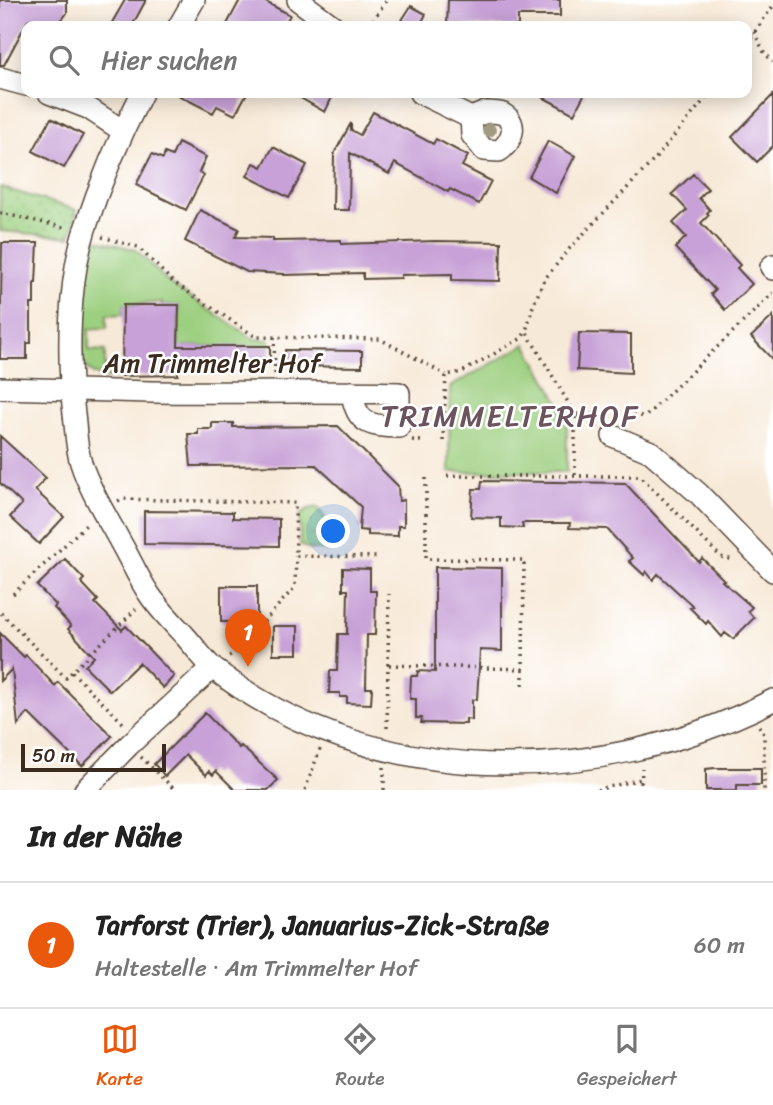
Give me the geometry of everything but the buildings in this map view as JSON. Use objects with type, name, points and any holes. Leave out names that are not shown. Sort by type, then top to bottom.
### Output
[{"type":"street","points":[[182,21],[194,0]]},
{"type":"street","points":[[298,0],[326,21]]},
{"type":"street","points":[[0,78],[21,84]]},
{"type":"street","points":[[64,98],[88,107],[123,131]]},
{"type":"street","name":"Am Trimmelter Hof","points":[[140,98],[123,131],[84,232],[72,299],[71,389],[80,461],[149,596],[212,668],[252,699],[323,741],[384,763],[439,774],[472,777],[542,775],[583,770],[642,757],[699,736],[773,700]]},
{"type":"street","points":[[430,98],[471,118]]},
{"type":"street","points":[[0,388],[71,389]]},
{"type":"street","name":"Am Trimmelter Hof","points":[[71,389],[352,392]]},
{"type":"street","points":[[613,436],[651,452],[699,494],[771,569]]},
{"type":"street","points":[[85,790],[136,745],[212,668]]},
{"type":"path","points":[[372,21],[387,0]]},
{"type":"path","points":[[752,35],[773,6]]},
{"type":"path","points":[[754,32],[764,52],[773,62]]},
{"type":"path","points":[[0,212],[138,247],[173,282],[256,337],[380,339],[446,376],[462,372],[522,338],[544,279],[655,159],[706,98]]},
{"type":"path","points":[[575,414],[646,416],[773,293]]},
{"type":"path","points":[[526,331],[575,414],[613,436]]},
{"type":"path","points":[[274,337],[275,391]]},
{"type":"path","points":[[443,441],[446,376]]},
{"type":"path","points":[[575,414],[575,476]]},
{"type":"path","points":[[426,475],[426,559],[524,560],[523,689]]},
{"type":"path","points":[[447,476],[640,476],[721,557],[771,569]]},
{"type":"path","points":[[13,594],[103,509],[122,499],[295,503],[295,587],[237,650],[212,668]]},
{"type":"path","points":[[296,555],[379,557]]},
{"type":"path","points":[[384,790],[389,665],[388,594]]},
{"type":"path","points":[[1,613],[66,678],[149,596]]},
{"type":"path","points":[[389,665],[523,668]]},
{"type":"path","points":[[72,672],[175,790]]},
{"type":"path","points":[[752,712],[764,734],[764,790]]},
{"type":"path","points":[[305,790],[323,741]]},
{"type":"path","points":[[641,790],[642,757]]},
{"type":"path","points":[[597,790],[641,779]]},
{"type":"green space","points":[[0,187],[77,210],[70,237],[0,231]]},
{"type":"green space","points":[[95,239],[136,250],[170,284],[254,339],[270,340],[270,347],[184,346],[178,362],[179,306],[162,305],[162,302],[124,305],[123,314],[107,315],[107,328],[89,329],[89,350],[105,351],[105,366],[122,366],[122,378],[94,374],[83,359],[81,344]]},
{"type":"green space","points":[[526,344],[567,416],[567,472],[449,472],[450,387]]},
{"type":"green space","points":[[318,507],[329,525],[329,551],[308,549],[300,544],[300,515],[308,509]]},
{"type":"place","name":"Tarforst (Trier), Januarius-Zick-Straße","points":[[248,667]]},
{"type":"district","name":"TRIMMELTERHOF","points":[[510,416]]}]
